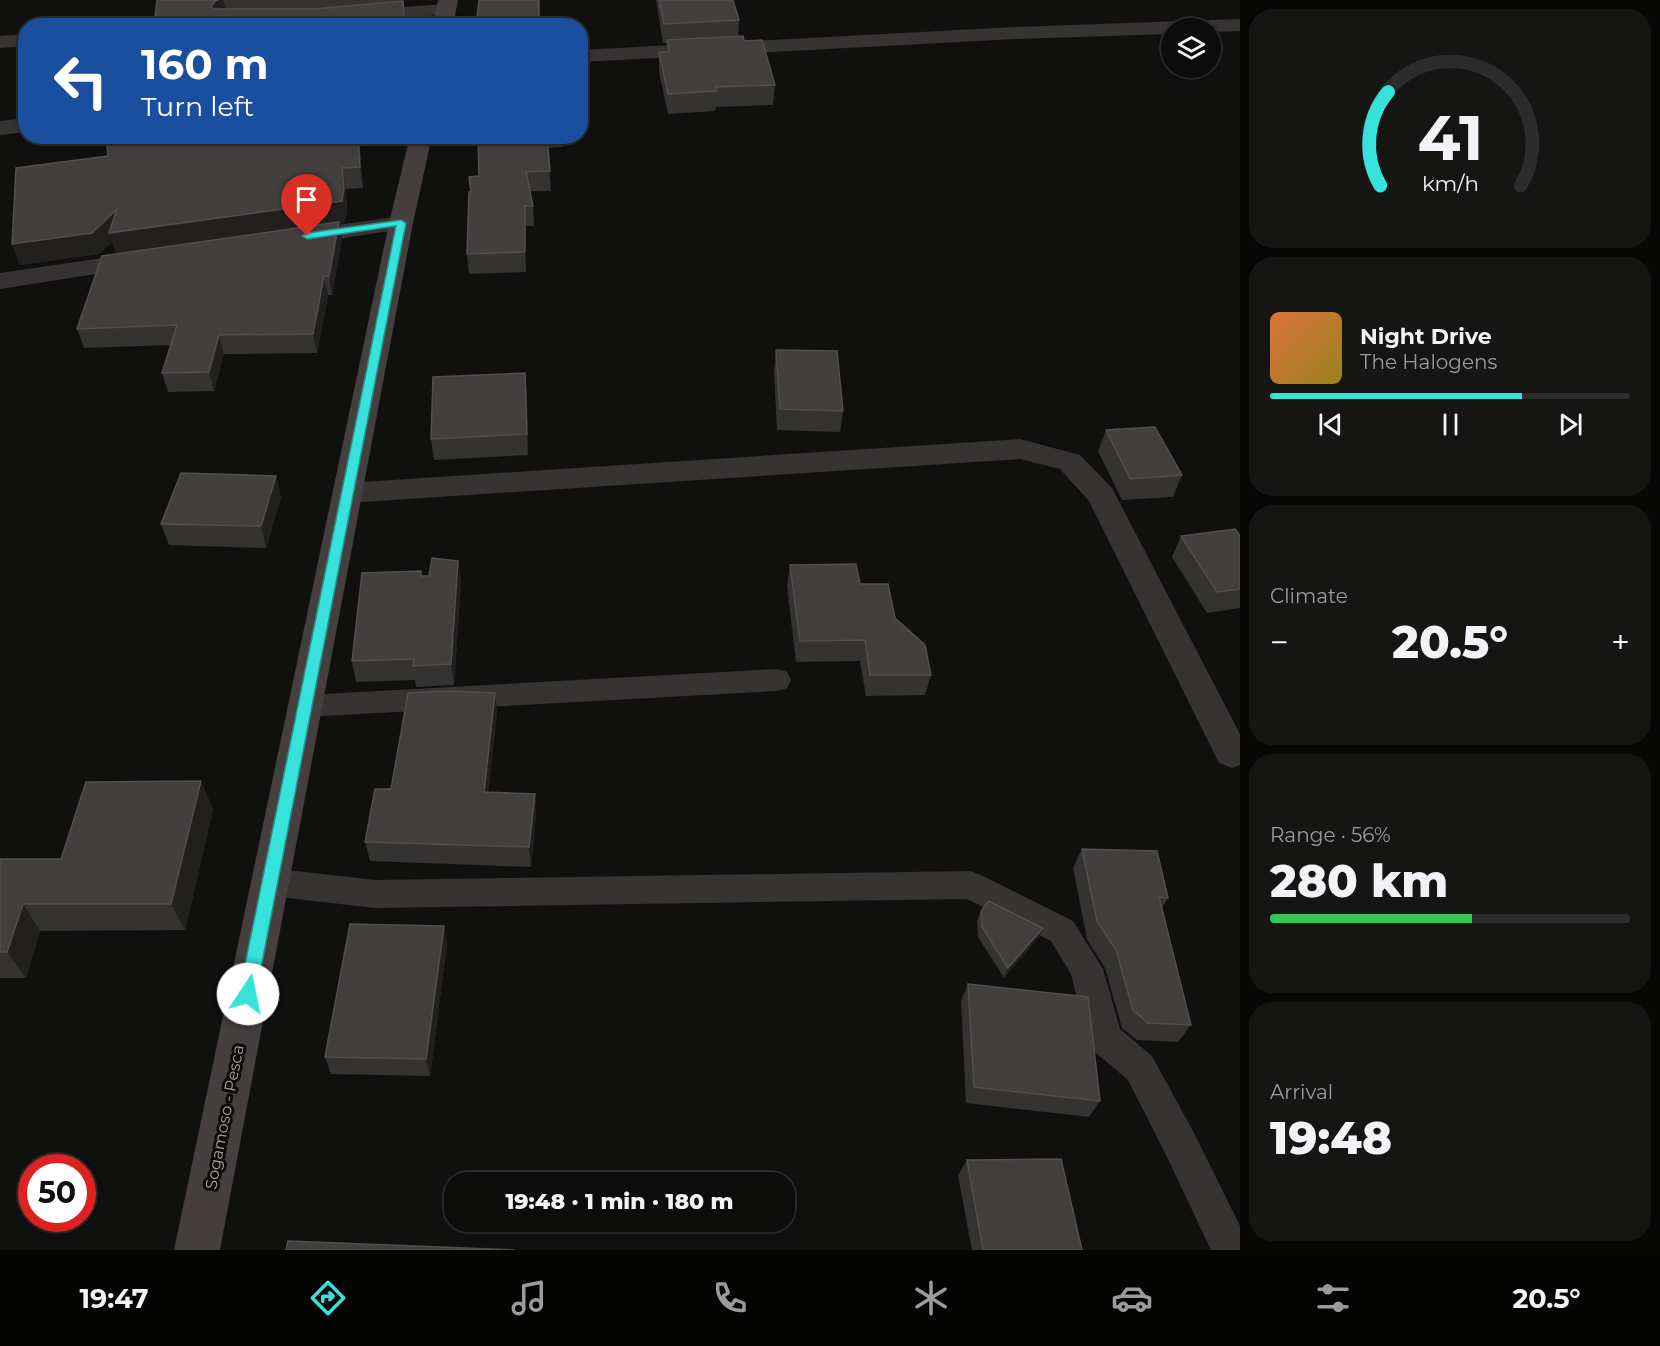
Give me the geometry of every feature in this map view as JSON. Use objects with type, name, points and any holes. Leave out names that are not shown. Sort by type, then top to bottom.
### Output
[{"type":"main road","name":"Sogamoso - Pesca","points":[[197,1250],[401,223],[419,144]]},
{"type":"street","points":[[342,17],[445,12]]},
{"type":"street","points":[[588,56],[1015,33],[1240,25]]},
{"type":"street","points":[[0,42],[18,41]]},
{"type":"street","points":[[0,128],[18,125]]},
{"type":"street","points":[[272,242],[401,223]]},
{"type":"street","points":[[0,281],[165,257]]},
{"type":"street","points":[[347,493],[1020,449],[1070,462],[1101,495],[1232,753]]},
{"type":"lane","points":[[305,706],[777,680]]},
{"type":"lane","points":[[270,882],[375,894],[970,885],[1062,931],[1086,969],[1107,1040],[1140,1068],[1180,1144],[1224,1237],[1240,1250]]},
{"type":"building","points":[[157,0],[218,0],[211,7],[214,9],[314,9],[403,1],[404,15],[403,18],[155,18]]},
{"type":"building","points":[[479,0],[539,0],[539,18],[477,18]]},
{"type":"building","points":[[659,0],[733,0],[739,20],[664,24]]},
{"type":"building","points":[[743,36],[744,41],[762,40],[775,85],[715,87],[717,91],[668,94],[659,52],[669,52],[667,40]]},
{"type":"building","points":[[107,144],[359,144],[360,167],[342,168],[344,188],[342,201],[109,233],[117,209],[92,233],[12,244],[16,168],[108,156]]},
{"type":"building","points":[[478,144],[548,144],[550,171],[526,172],[533,206],[525,206],[525,252],[467,254],[469,192],[471,192],[469,177],[479,176]]},
{"type":"building","points":[[339,222],[329,276],[324,276],[313,334],[219,335],[209,372],[162,373],[177,325],[77,329],[102,256]]},
{"type":"building","points":[[776,350],[837,351],[843,411],[780,409]]},
{"type":"building","points":[[525,373],[527,434],[431,439],[433,377]]},
{"type":"building","points":[[1155,427],[1182,475],[1130,479],[1106,430]]},
{"type":"building","points":[[181,473],[276,476],[261,526],[161,524]]},
{"type":"building","points":[[1235,529],[1240,536],[1240,589],[1217,592],[1181,536]]},
{"type":"building","points":[[432,558],[458,561],[451,664],[413,666],[414,659],[352,661],[362,573],[421,571],[421,576],[429,576]]},
{"type":"building","points":[[856,564],[860,584],[888,584],[895,618],[925,645],[931,675],[870,675],[865,640],[800,641],[790,565]]},
{"type":"building","points":[[449,691],[495,693],[484,792],[535,794],[529,847],[365,842],[375,789],[391,789],[408,693]]},
{"type":"building","points":[[201,781],[171,904],[23,904],[7,952],[0,952],[0,859],[61,859],[86,782]]},
{"type":"building","points":[[1082,849],[1157,851],[1168,898],[1159,897],[1191,1025],[1148,1023],[1133,1010],[1116,950],[1097,921]]},
{"type":"building","points":[[989,901],[1043,928],[1008,968],[982,927],[981,911]]},
{"type":"building","points":[[350,924],[444,926],[426,1059],[325,1057]]},
{"type":"building","points":[[968,984],[1088,997],[1100,1101],[974,1087]]},
{"type":"building","points":[[1061,1159],[1082,1250],[983,1250],[967,1160]]},
{"type":"building","points":[[288,1241],[515,1250],[286,1250]]},
{"type":"route","points":[[248,994],[401,223],[307,236]]}]
